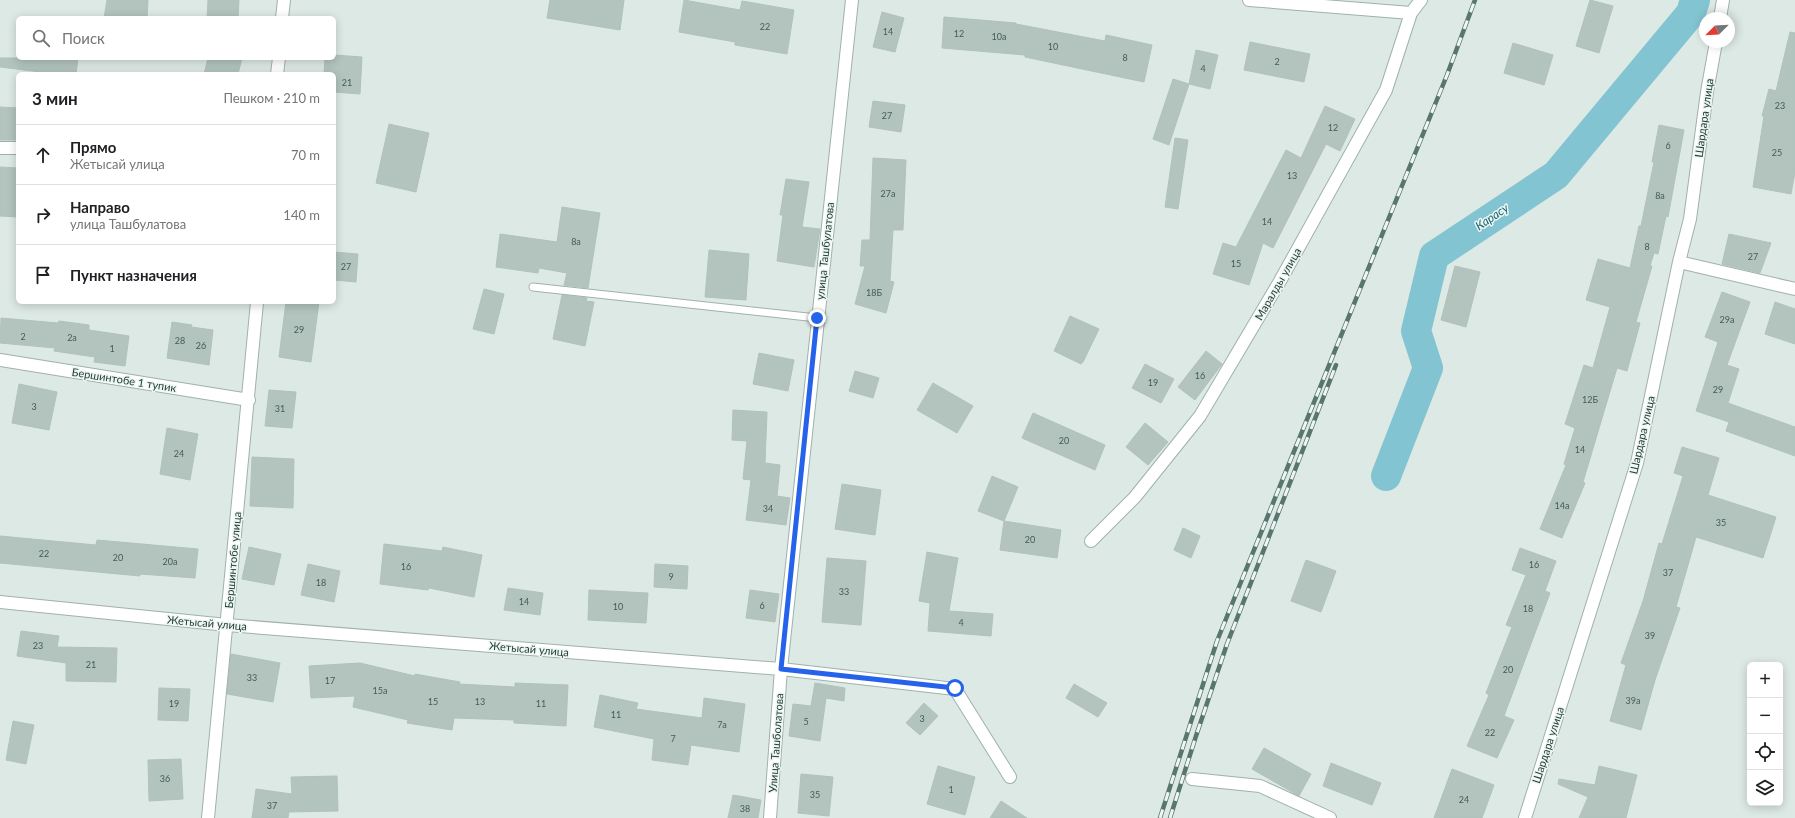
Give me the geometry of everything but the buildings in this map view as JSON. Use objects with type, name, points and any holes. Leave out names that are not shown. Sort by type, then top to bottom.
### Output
[{"type":"street","points":[[282,16],[284,0]]},
{"type":"street","name":"улица Ташбулатова","points":[[781,669],[817,318],[852,0]]},
{"type":"street","points":[[1249,0],[1411,14]]},
{"type":"street","name":"Маралды улица","points":[[1091,542],[1135,497],[1200,416],[1280,281],[1386,90],[1411,14],[1421,0]]},
{"type":"street","points":[[1721,12],[1723,0]]},
{"type":"street","name":"Шардара улица","points":[[1525,818],[1637,464],[1679,262],[1690,219],[1707,92],[1715,48]]},
{"type":"street","points":[[277,72],[279,60]]},
{"type":"street","points":[[0,148],[16,148]]},
{"type":"street","points":[[1679,262],[1795,289]]},
{"type":"street","name":"Бершинтобе улица","points":[[208,818],[249,400],[257,304]]},
{"type":"street","name":"Бершинтобе 1 тупик","points":[[0,360],[249,400]]},
{"type":"street","name":"Жетысай улица","points":[[0,602],[227,625],[781,669],[955,688],[1010,777]]},
{"type":"street","name":"Улица Ташболатова","points":[[770,818],[781,669]]},
{"type":"street","points":[[1192,779],[1260,786],[1330,818]]},
{"type":"lane","points":[[533,287],[817,318]]},
{"type":"waterway","name":"Карасу","points":[[1386,476],[1428,368],[1416,331],[1434,256],[1556,175],[1691,13],[1695,0]]},
{"type":"railway","points":[[1160,818],[1217,641],[1447,75],[1475,0]]},
{"type":"railway","points":[[1170,818],[1227,644],[1336,365]]},
{"type":"route","points":[[817,318],[781,669],[955,688]]}]
